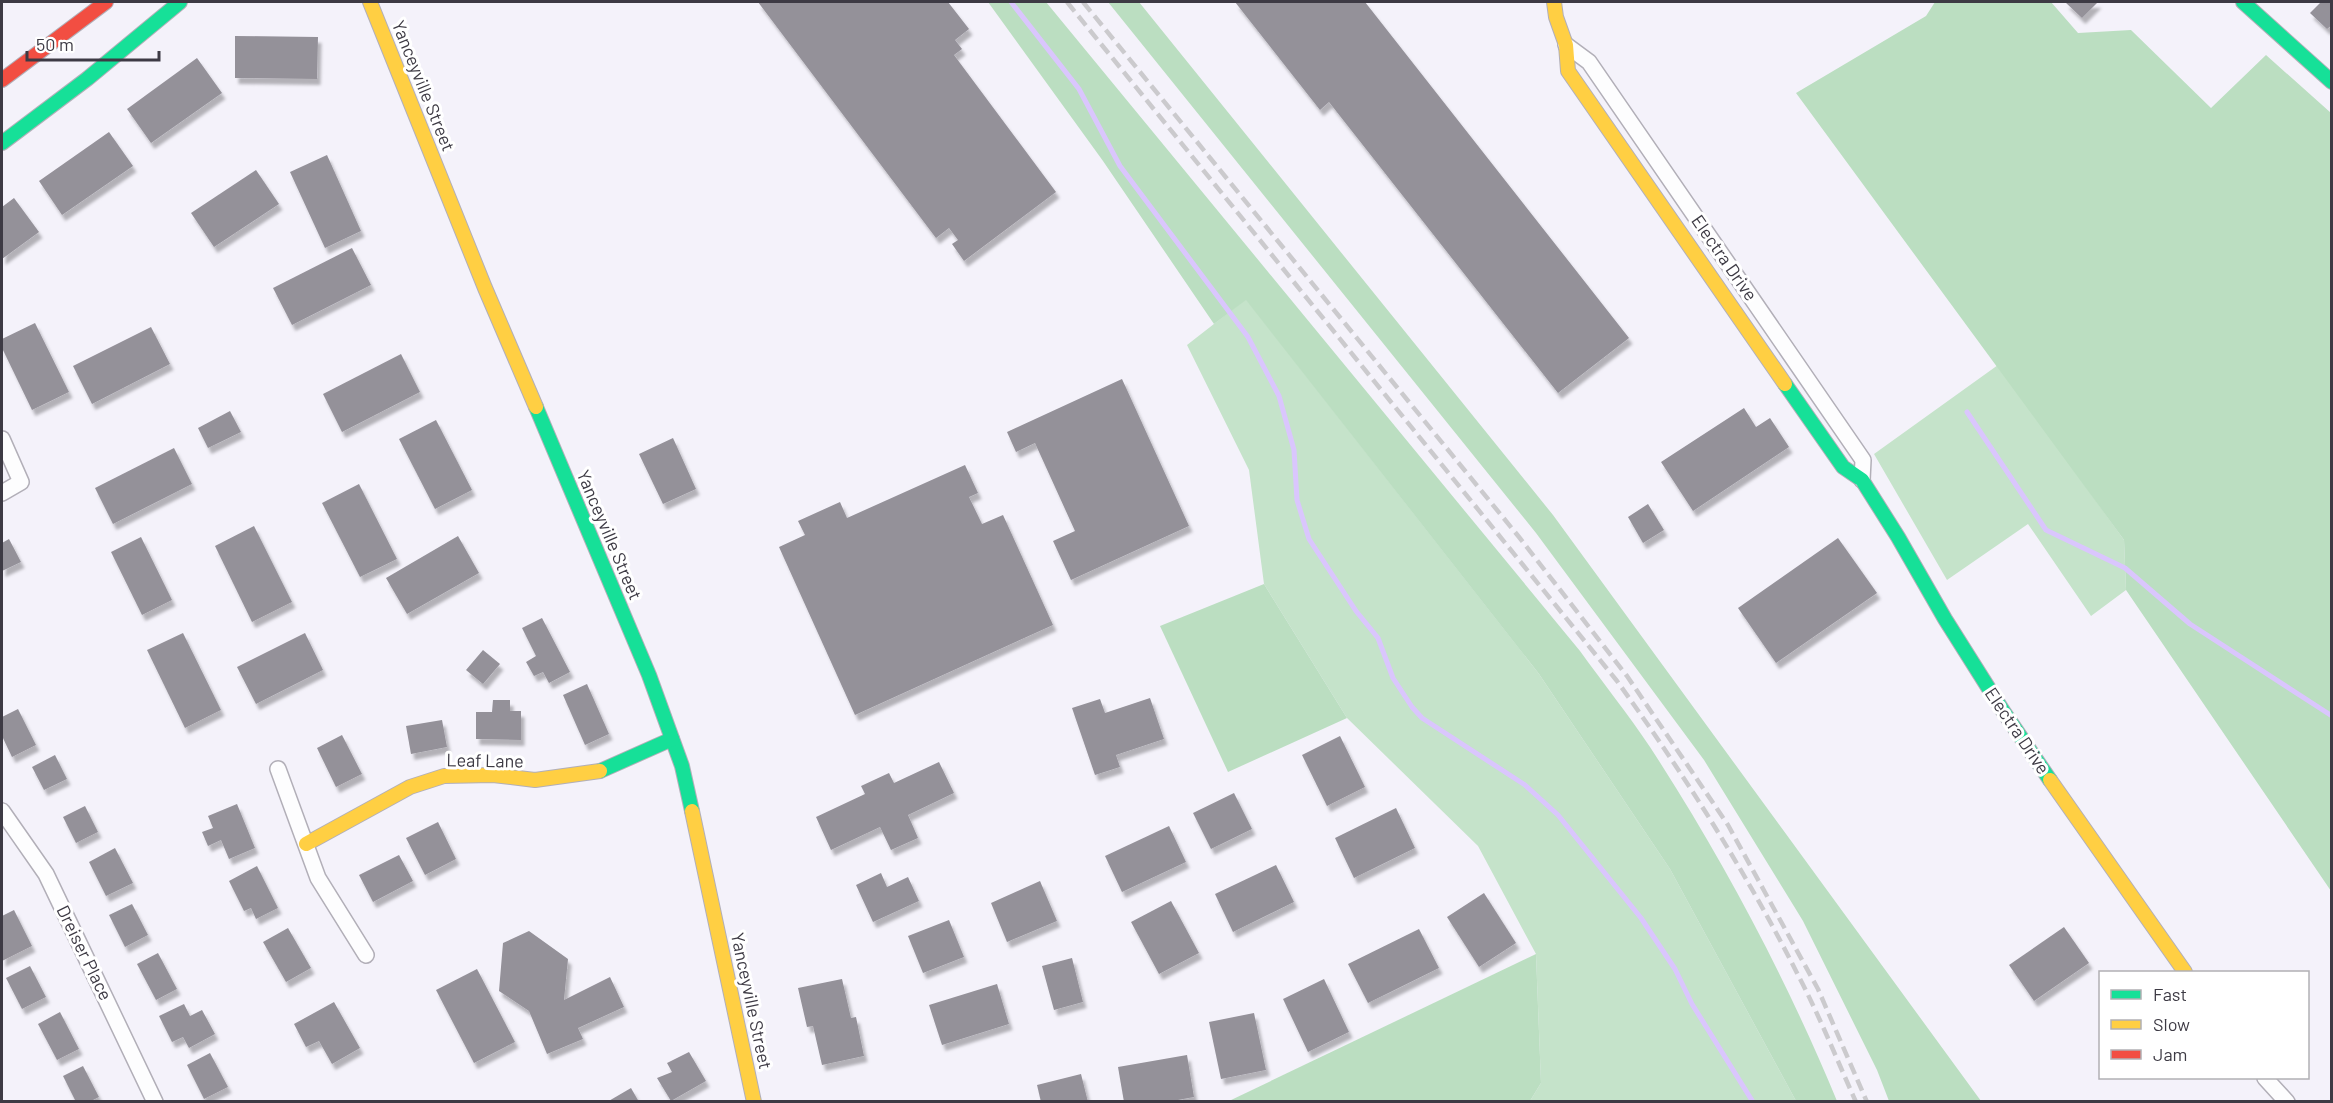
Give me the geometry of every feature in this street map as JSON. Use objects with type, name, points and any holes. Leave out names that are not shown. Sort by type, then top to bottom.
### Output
[{"type":"main road","points":[[2,80],[106,2]]},
{"type":"main road","points":[[2,143],[87,79],[180,2]]},
{"type":"main road","name":"Yanceyville Street","points":[[370,2],[485,288],[649,675],[682,766],[754,1101]]},
{"type":"main road","name":"Electra Drive","points":[[1554,2],[1556,17],[1566,45],[1568,71],[1843,467],[1862,480],[2003,711],[2105,861],[2184,971]]},
{"type":"main road","points":[[2243,2],[2331,82]]},
{"type":"main road","name":"Leaf Lane","points":[[306,844],[410,787],[444,776],[493,775],[535,780],[600,771],[672,739]]},
{"type":"street","name":"Electra Drive","points":[[1566,45],[1589,62],[1863,459],[1862,480]]},
{"type":"street","points":[[2,439],[21,482],[2,493]]},
{"type":"street","points":[[278,768],[318,878],[366,955]]},
{"type":"street","name":"Dreiser Place","points":[[2,811],[46,874],[155,1101]]},
{"type":"street","points":[[2267,1079],[2287,1101]]},
{"type":"green space","points":[[988,2],[1046,2],[1580,651],[1650,747],[1703,832],[1775,964],[1837,1101],[1796,1101],[1670,869],[1539,674],[1246,300],[1214,324],[1103,161]]},
{"type":"green space","points":[[1108,2],[1139,2],[1553,515],[1981,1101],[1889,1101],[1877,1070],[1803,921],[1704,760],[1536,533]]},
{"type":"green space","points":[[1935,2],[2051,2],[2078,33],[2131,30],[2211,108],[2266,55],[2331,113],[2331,891],[2126,590],[2124,540],[1796,93],[1926,16]]},
{"type":"green space","points":[[1246,299],[1539,674],[1670,869],[1796,1101],[1530,1101],[1541,1083],[1536,954],[1478,846],[1347,718],[1264,584],[1249,470],[1187,345]]},
{"type":"green space","points":[[1998,365],[2124,540],[2126,590],[2091,616],[2028,524],[1947,580],[1874,454]]},
{"type":"green space","points":[[1264,584],[1347,718],[1228,772],[1160,626]]},
{"type":"green space","points":[[1536,954],[1541,1083],[1530,1101],[1229,1101]]},
{"type":"building","points":[[758,2],[948,2],[969,29],[955,40],[962,49],[954,55],[1056,192],[964,261],[952,244],[958,240],[949,228],[936,238]]},
{"type":"building","points":[[1235,2],[1365,2],[1629,338],[1558,393],[1329,102],[1320,110]]},
{"type":"building","points":[[2065,2],[2098,2],[2082,18]]},
{"type":"building","points":[[2321,2],[2332,2],[2332,25],[2327,29],[2310,13]]},
{"type":"building","points":[[235,36],[318,37],[317,79],[235,78]]},
{"type":"building","points":[[197,58],[222,93],[151,143],[127,109]]},
{"type":"building","points":[[109,132],[133,166],[62,215],[39,181]]},
{"type":"building","points":[[327,155],[361,231],[325,248],[290,172]]},
{"type":"building","points":[[256,170],[279,204],[214,247],[191,213]]},
{"type":"building","points":[[14,198],[39,232],[2,259],[2,207]]},
{"type":"building","points":[[352,248],[371,285],[292,325],[273,288]]},
{"type":"building","points":[[35,323],[69,392],[32,410],[2,348],[2,339]]},
{"type":"building","points":[[151,327],[170,364],[92,404],[73,366]]},
{"type":"building","points":[[401,354],[420,392],[342,432],[323,394]]},
{"type":"building","points":[[1122,379],[1189,526],[1071,580],[1053,541],[1075,531],[1035,443],[1016,452],[1007,432]]},
{"type":"building","points":[[1744,408],[1756,427],[1770,418],[1789,447],[1693,511],[1661,462]]},
{"type":"building","points":[[230,411],[241,432],[208,448],[198,428]]},
{"type":"building","points":[[436,420],[472,490],[435,509],[399,439]]},
{"type":"building","points":[[673,438],[696,489],[663,504],[639,454]]},
{"type":"building","points":[[174,448],[192,484],[113,524],[95,488]]},
{"type":"building","points":[[965,465],[978,493],[969,497],[982,524],[1003,515],[1053,625],[855,715],[779,547],[805,535],[798,521],[840,502],[847,518]]},
{"type":"building","points":[[359,484],[397,559],[360,577],[322,503]]},
{"type":"building","points":[[1648,504],[1664,530],[1643,543],[1628,517]]},
{"type":"building","points":[[254,526],[292,602],[252,622],[215,546]]},
{"type":"building","points":[[458,536],[479,573],[407,614],[386,578]]},
{"type":"building","points":[[141,537],[172,600],[142,615],[111,552]]},
{"type":"building","points":[[1838,538],[1877,593],[1776,663],[1738,608]]},
{"type":"building","points":[[9,539],[21,562],[2,571],[2,543]]},
{"type":"building","points":[[542,618],[570,672],[549,683],[543,672],[534,676],[526,662],[536,656],[522,628]]},
{"type":"building","points":[[183,633],[221,710],[185,728],[147,650]]},
{"type":"building","points":[[305,633],[323,670],[256,704],[237,667]]},
{"type":"building","points":[[483,650],[500,664],[483,684],[466,670]]},
{"type":"building","points":[[587,684],[609,734],[585,745],[563,695]]},
{"type":"building","points":[[1150,698],[1164,739],[1116,755],[1120,767],[1095,775],[1072,708],[1100,699],[1105,713]]},
{"type":"building","points":[[493,700],[510,700],[510,711],[521,711],[521,740],[476,739],[476,712],[492,712]]},
{"type":"building","points":[[18,709],[36,745],[12,757],[2,736],[2,717]]},
{"type":"building","points":[[442,720],[447,747],[411,754],[406,726]]},
{"type":"building","points":[[342,735],[362,774],[336,787],[317,748]]},
{"type":"building","points":[[1340,736],[1365,787],[1327,806],[1302,755]]},
{"type":"building","points":[[55,755],[67,779],[44,790],[32,767]]},
{"type":"building","points":[[939,762],[954,793],[908,815],[918,838],[891,850],[880,827],[831,850],[816,817],[865,794],[861,786],[889,773],[894,783]]},
{"type":"building","points":[[1234,793],[1252,829],[1211,849],[1193,813]]},
{"type":"building","points":[[237,804],[255,848],[229,859],[221,840],[208,846],[202,832],[213,828],[208,816]]},
{"type":"building","points":[[85,806],[98,832],[76,843],[63,817]]},
{"type":"building","points":[[1396,808],[1415,848],[1354,878],[1335,838]]},
{"type":"building","points":[[438,822],[456,859],[425,875],[406,838]]},
{"type":"building","points":[[1169,826],[1186,862],[1122,892],[1105,856]]},
{"type":"building","points":[[115,848],[133,883],[106,896],[89,862]]},
{"type":"building","points":[[399,855],[413,881],[373,902],[359,875]]},
{"type":"building","points":[[1276,865],[1294,902],[1233,932],[1215,894]]},
{"type":"building","points":[[257,866],[278,908],[256,919],[251,908],[244,911],[229,881]]},
{"type":"building","points":[[881,873],[887,887],[908,877],[919,901],[873,922],[856,885]]},
{"type":"building","points":[[1040,881],[1057,921],[1007,942],[991,903]]},
{"type":"building","points":[[1484,893],[1516,943],[1479,967],[1447,917]]},
{"type":"building","points":[[1171,901],[1199,953],[1159,974],[1131,922]]},
{"type":"building","points":[[132,904],[148,935],[125,947],[109,915]]},
{"type":"building","points":[[14,910],[32,946],[2,961],[2,916]]},
{"type":"building","points":[[949,920],[964,957],[923,973],[908,936]]},
{"type":"building","points":[[2064,927],[2089,963],[2034,1001],[2009,965]]},
{"type":"building","points":[[288,928],[311,968],[286,982],[263,942]]},
{"type":"building","points":[[1419,929],[1439,968],[1368,1003],[1348,964]]},
{"type":"building","points":[[529,931],[568,959],[564,1000],[610,977],[624,1007],[578,1028],[583,1039],[547,1054],[529,1011],[499,991],[503,943]]},
{"type":"building","points":[[158,953],[177,989],[156,1000],[137,964]]},
{"type":"building","points":[[1072,958],[1083,1002],[1054,1010],[1042,966]]},
{"type":"building","points":[[30,966],[46,997],[22,1009],[6,978]]},
{"type":"building","points":[[477,969],[515,1042],[474,1063],[436,990]]},
{"type":"building","points":[[842,979],[851,1018],[856,1017],[864,1056],[822,1065],[813,1026],[807,1027],[798,988]]},
{"type":"building","points":[[1324,979],[1349,1032],[1308,1052],[1283,999]]},
{"type":"building","points":[[997,984],[1009,1024],[942,1045],[929,1005]]},
{"type":"building","points":[[334,1002],[360,1048],[332,1064],[319,1041],[306,1047],[294,1024]]},
{"type":"building","points":[[184,1004],[190,1016],[202,1010],[215,1034],[189,1048],[183,1037],[172,1042],[159,1016]]},
{"type":"building","points":[[60,1012],[79,1049],[57,1060],[38,1024]]},
{"type":"building","points":[[1254,1013],[1266,1070],[1221,1079],[1209,1022]]},
{"type":"building","points":[[689,1052],[706,1081],[671,1101],[657,1078],[672,1072],[667,1063]]},
{"type":"building","points":[[210,1053],[228,1087],[204,1099],[187,1065]]},
{"type":"building","points":[[1187,1055],[1194,1097],[1167,1102],[1124,1102],[1118,1067]]},
{"type":"building","points":[[83,1066],[99,1097],[89,1102],[76,1102],[63,1076]]},
{"type":"building","points":[[1081,1074],[1088,1102],[1041,1102],[1037,1085]]},
{"type":"building","points":[[631,1088],[639,1102],[607,1102]]},
{"type":"waterway","points":[[1011,2],[1079,89],[1120,166],[1248,337],[1279,396],[1294,450],[1297,500],[1309,539],[1356,611],[1378,638],[1393,678],[1412,707],[1422,718],[1525,785],[1558,815],[1641,918],[1675,969],[1692,1004],[1753,1102]]},
{"type":"waterway","points":[[1967,412],[2046,530],[2125,568],[2190,624],[2332,716]]},
{"type":"railway","points":[[1067,2],[1617,681],[1667,752],[1737,863],[1807,992],[1856,1102]]},
{"type":"railway","points":[[1083,2],[1519,537],[1627,676],[1728,825],[1818,989],[1867,1102]]},
{"type":"traffic: fast","points":[[2,143],[87,79],[180,2]]},
{"type":"traffic: fast","points":[[2243,2],[2332,82]]},
{"type":"traffic: fast","points":[[1785,384],[1843,467],[1862,480],[1945,619],[2050,780]]},
{"type":"traffic: fast","points":[[536,407],[649,675],[682,766],[692,811]]},
{"type":"traffic: fast","points":[[600,771],[672,739]]},
{"type":"traffic: slow","points":[[370,2],[485,288],[536,407]]},
{"type":"traffic: slow","points":[[1554,2],[1556,17],[1566,45],[1568,71],[1785,384]]},
{"type":"traffic: slow","points":[[306,844],[410,787],[444,776],[493,775],[535,780],[600,771]]},
{"type":"traffic: slow","points":[[2050,780],[2184,971]]},
{"type":"traffic: slow","points":[[692,811],[754,1102]]},
{"type":"traffic: jam","points":[[2,80],[106,2]]}]
